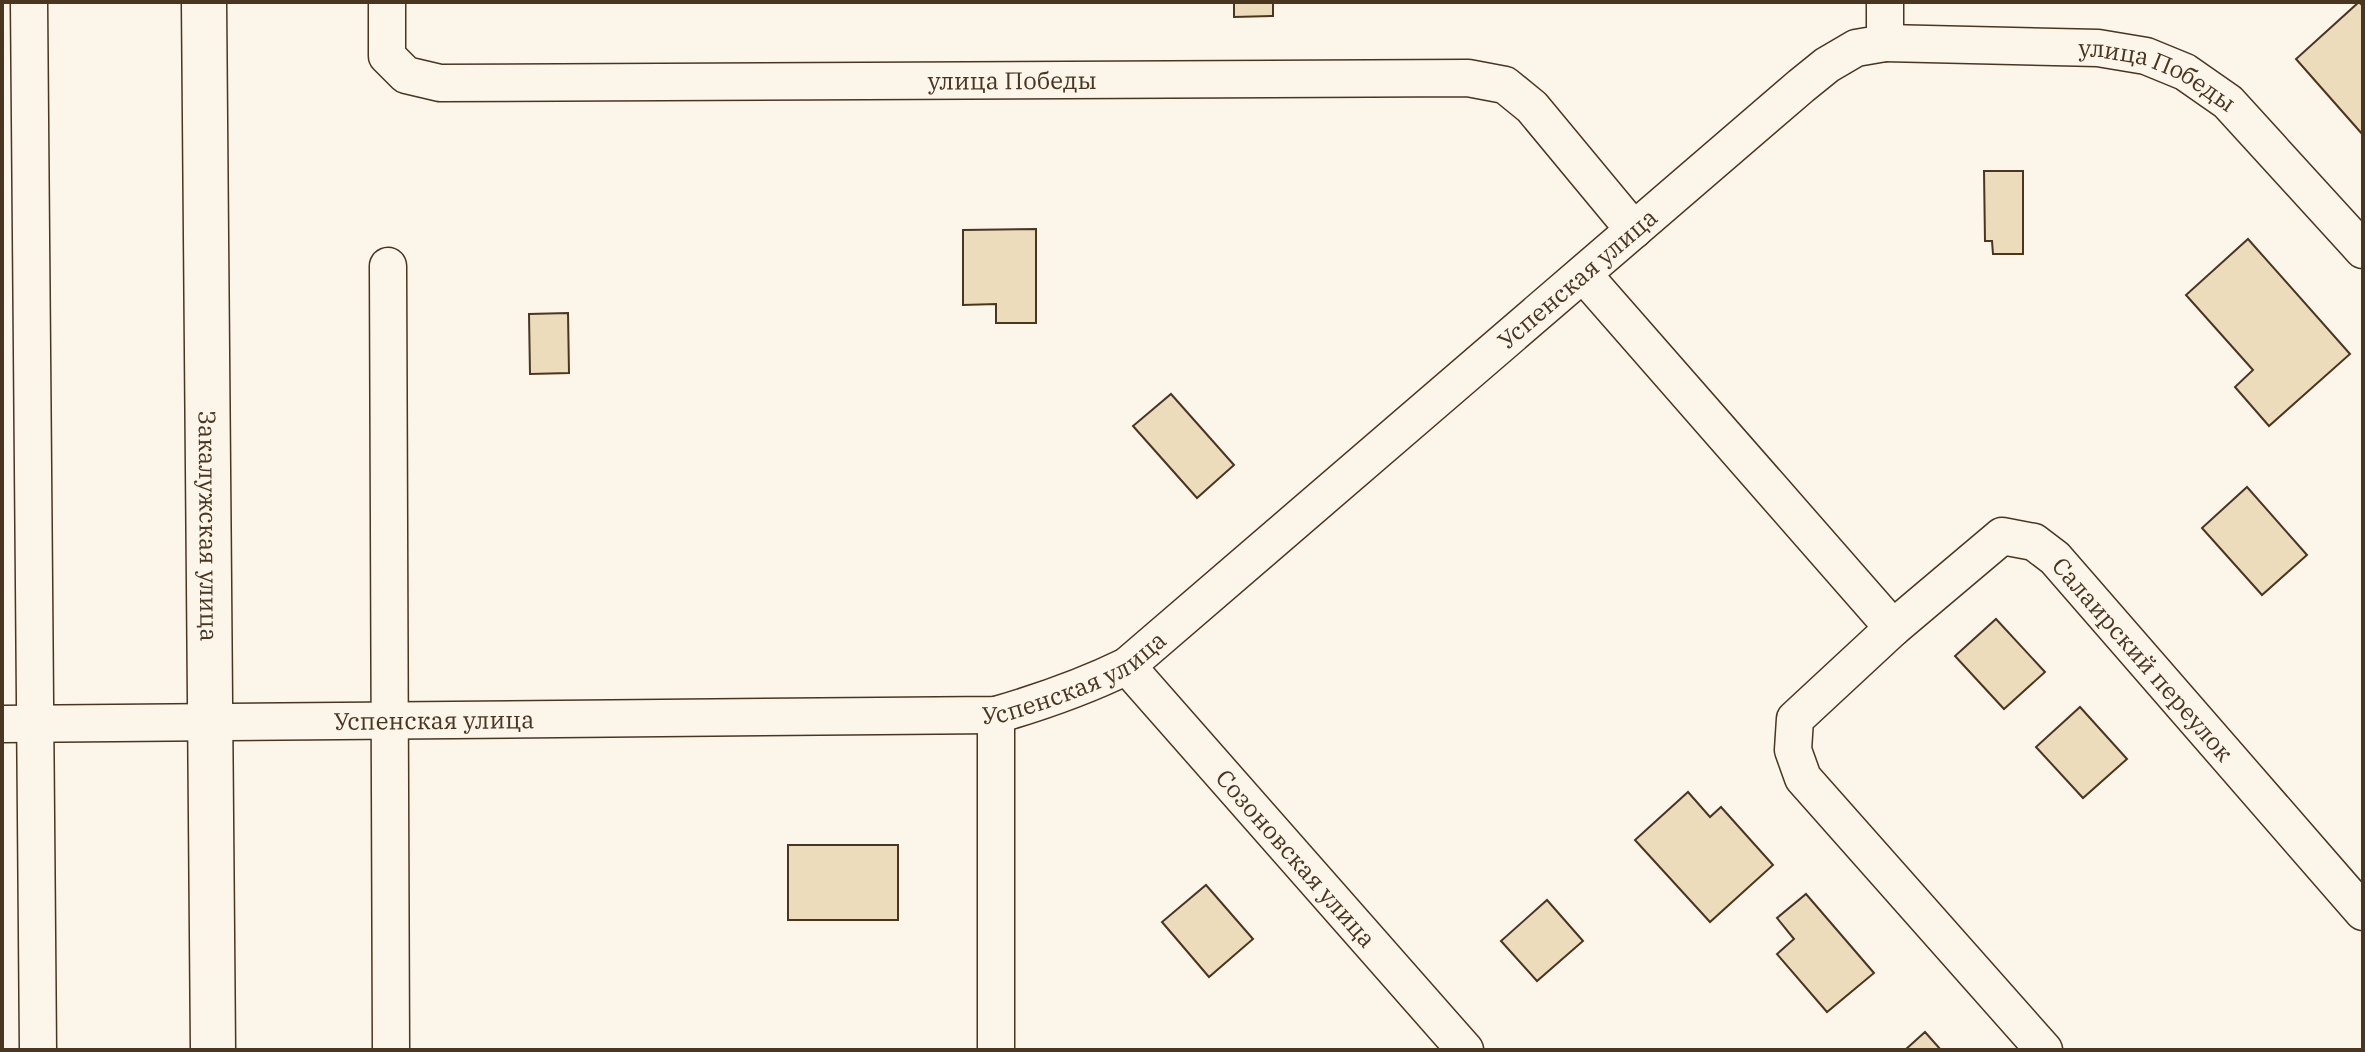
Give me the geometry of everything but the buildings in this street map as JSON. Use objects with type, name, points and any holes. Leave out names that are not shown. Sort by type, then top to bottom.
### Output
[{"type":"street","points":[[29,2],[19,724],[38,1050]]},
{"type":"street","name":"Закалужская улица","points":[[204,2],[213,1050]]},
{"type":"street","name":"улица Победы","points":[[387,2],[387,56],[406,75],[440,83],[1468,78],[1505,85],[1532,107],[1634,230]]},
{"type":"street","points":[[1885,2],[1885,43]]},
{"type":"street","name":"Успенская улица","points":[[19,724],[996,715],[1089,685],[1127,666],[1827,65],[1856,48],[1885,43]]},
{"type":"street","name":"улица Победы","points":[[1885,43],[2098,48],[2146,56],[2185,72],[2228,102],[2363,250]]},
{"type":"street","points":[[388,266],[391,1050]]},
{"type":"street","points":[[1583,274],[1893,628]]},
{"type":"street","name":"Салаирский переулок","points":[[2044,1050],[1803,778],[1793,750],[1795,719],[1893,628],[2002,536],[2034,542],[2055,558],[2363,912]]},
{"type":"street","name":"Созоновская улица","points":[[1127,666],[1465,1050]]},
{"type":"street","points":[[996,715],[996,1050]]}]
